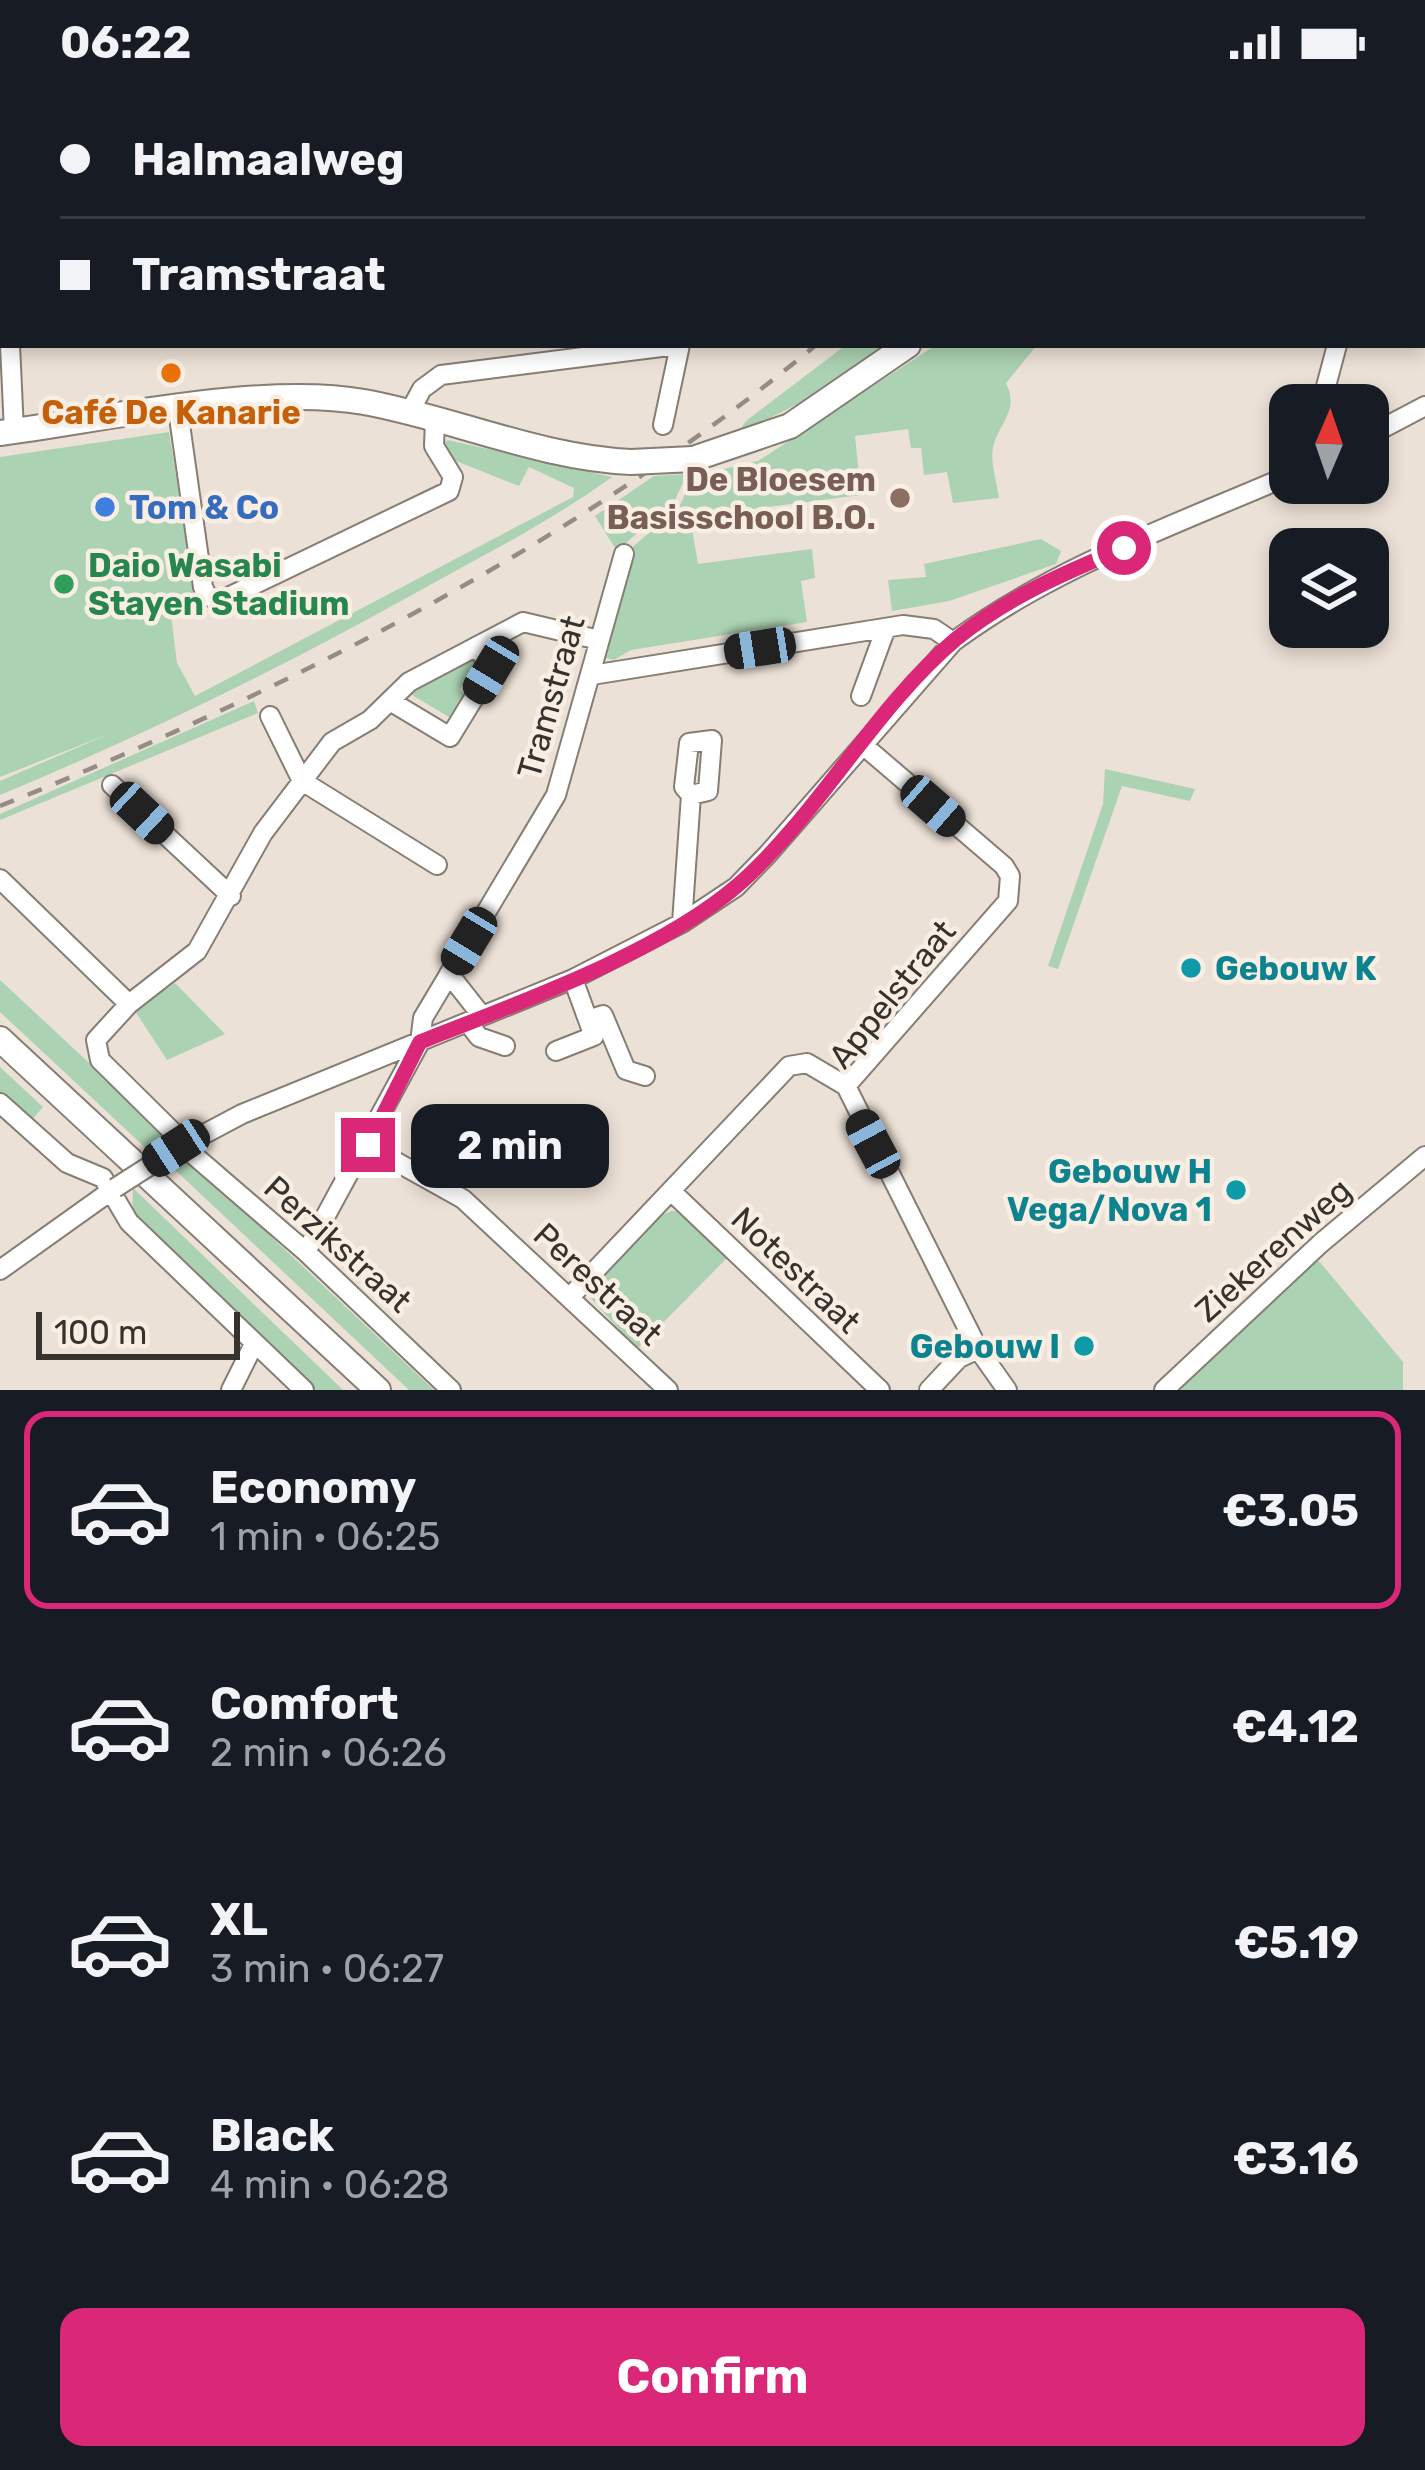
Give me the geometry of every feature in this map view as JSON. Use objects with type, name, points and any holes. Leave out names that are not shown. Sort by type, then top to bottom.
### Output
[{"type":"main road","points":[[7,432],[302,396],[409,412],[616,462],[668,462],[720,453],[809,416],[904,348]]},
{"type":"main road","points":[[0,1039],[378,1390]]},
{"type":"street","points":[[7,432],[10,348]]},
{"type":"street","points":[[409,412],[422,389],[441,375],[655,348]]},
{"type":"street","points":[[663,425],[671,348]]},
{"type":"street","points":[[1327,384],[1336,348]]},
{"type":"street","points":[[1389,425],[1425,406]]},
{"type":"street","points":[[178,410],[202,587],[207,596],[222,600],[448,491],[452,477],[434,446],[435,419]]},
{"type":"street","points":[[0,1270],[114,1189],[242,1114],[573,980],[682,922],[736,886],[953,642],[1038,585],[1269,485]]},
{"type":"street","name":"Tramstraat","points":[[306,1252],[420,1042],[423,1018],[556,795],[624,554]]},
{"type":"street","points":[[0,879],[129,1004],[196,951],[263,833],[332,742],[409,682],[523,622],[599,640]]},
{"type":"street","points":[[592,675],[886,628],[925,626],[953,642]]},
{"type":"street","points":[[861,696],[886,628]]},
{"type":"street","points":[[390,701],[450,737],[491,670],[477,646]]},
{"type":"street","points":[[270,716],[302,781],[437,865]]},
{"type":"street","name":"Appelstraat","points":[[862,745],[1004,866],[1012,890],[1008,902],[846,1086],[968,1320],[978,1349],[1007,1390]]},
{"type":"street","points":[[112,785],[231,896]]},
{"type":"street","points":[[682,922],[691,795]]},
{"type":"street","points":[[449,974],[475,1020],[478,1036],[505,1046]]},
{"type":"street","points":[[556,1051],[593,1036],[573,980]]},
{"type":"street","name":"Perzikstraat","points":[[129,1004],[95,1040],[96,1051],[181,1146],[306,1252],[451,1390]]},
{"type":"street","points":[[588,1020],[603,1015],[626,1070],[645,1076]]},
{"type":"street","points":[[570,1297],[789,1066],[807,1063],[846,1086]]},
{"type":"street","points":[[0,1103],[62,1160],[99,1174],[114,1189],[129,1222],[304,1390]]},
{"type":"street","name":"Perestraat","points":[[368,1145],[463,1199],[668,1390]]},
{"type":"street","name":"Ziekerenweg","points":[[1163,1390],[1425,1156]]},
{"type":"street","name":"Notestraat","points":[[672,1192],[880,1390]]},
{"type":"street","points":[[231,1390],[254,1344]]},
{"type":"street","points":[[928,1390],[959,1358],[978,1349]]},
{"type":"green space","points":[[842,348],[881,348],[814,396],[737,434],[746,421]]},
{"type":"green space","points":[[931,348],[1035,348],[1006,383],[1011,401],[992,454],[999,498],[953,503],[947,472],[924,475],[921,448],[911,448],[908,429],[855,436],[861,495],[690,517],[698,564],[812,549],[815,578],[801,581],[807,622],[631,650],[614,660],[602,657],[629,550],[679,507],[694,476],[758,461]]},
{"type":"green space","points":[[169,432],[196,599],[170,607],[177,663],[195,696],[573,497],[574,488],[529,467],[519,486],[451,459],[444,443],[448,440],[612,477],[522,534],[325,642],[164,722],[0,795],[0,781],[111,733],[0,777],[0,457]]},
{"type":"green space","points":[[687,474],[675,500],[617,551],[595,516],[654,476]]},
{"type":"green space","points":[[1041,539],[1061,551],[1056,564],[949,601],[892,611],[888,580],[926,577],[924,564]]},
{"type":"green space","points":[[467,655],[478,656],[485,668],[480,677],[470,672],[460,690],[468,696],[454,720],[407,692]]},
{"type":"green space","points":[[254,701],[258,713],[0,820],[0,814]]},
{"type":"green space","points":[[1105,769],[1195,789],[1190,801],[1122,786],[1058,969],[1048,966],[1103,804]]},
{"type":"green space","points":[[0,980],[172,1140],[150,1152],[0,1012]]},
{"type":"green space","points":[[175,983],[225,1034],[167,1060],[135,1011]]},
{"type":"green space","points":[[0,1067],[43,1107],[31,1121],[0,1095]]},
{"type":"green space","points":[[187,1162],[434,1390],[409,1390],[173,1168]]},
{"type":"green space","points":[[133,1188],[343,1390],[313,1390],[132,1216]]},
{"type":"green space","points":[[681,1212],[728,1257],[637,1349],[587,1294],[660,1215]]},
{"type":"green space","points":[[1319,1261],[1403,1362],[1403,1390],[1170,1390],[1312,1262]]},
{"type":"railway","points":[[0,806],[215,713],[426,607],[628,484],[812,348]]},
{"type":"place","name":"Café De Kanarie","points":[[171,373]]},
{"type":"place","name":"De Bloesem Basisschool B.O.","points":[[900,498]]},
{"type":"place","name":"Tom & Co","points":[[105,507]]},
{"type":"place","name":"Daio Wasabi Stayen Stadium","points":[[64,584]]},
{"type":"place","name":"Gebouw K","points":[[1191,968]]},
{"type":"place","name":"Gebouw H Vega/Nova 1","points":[[1236,1190]]},
{"type":"place","name":"Gebouw I","points":[[1084,1346]]},
{"type":"route","points":[[368,1145],[420,1042],[573,980],[682,922],[736,886],[953,642],[1038,585],[1124,548]]}]
